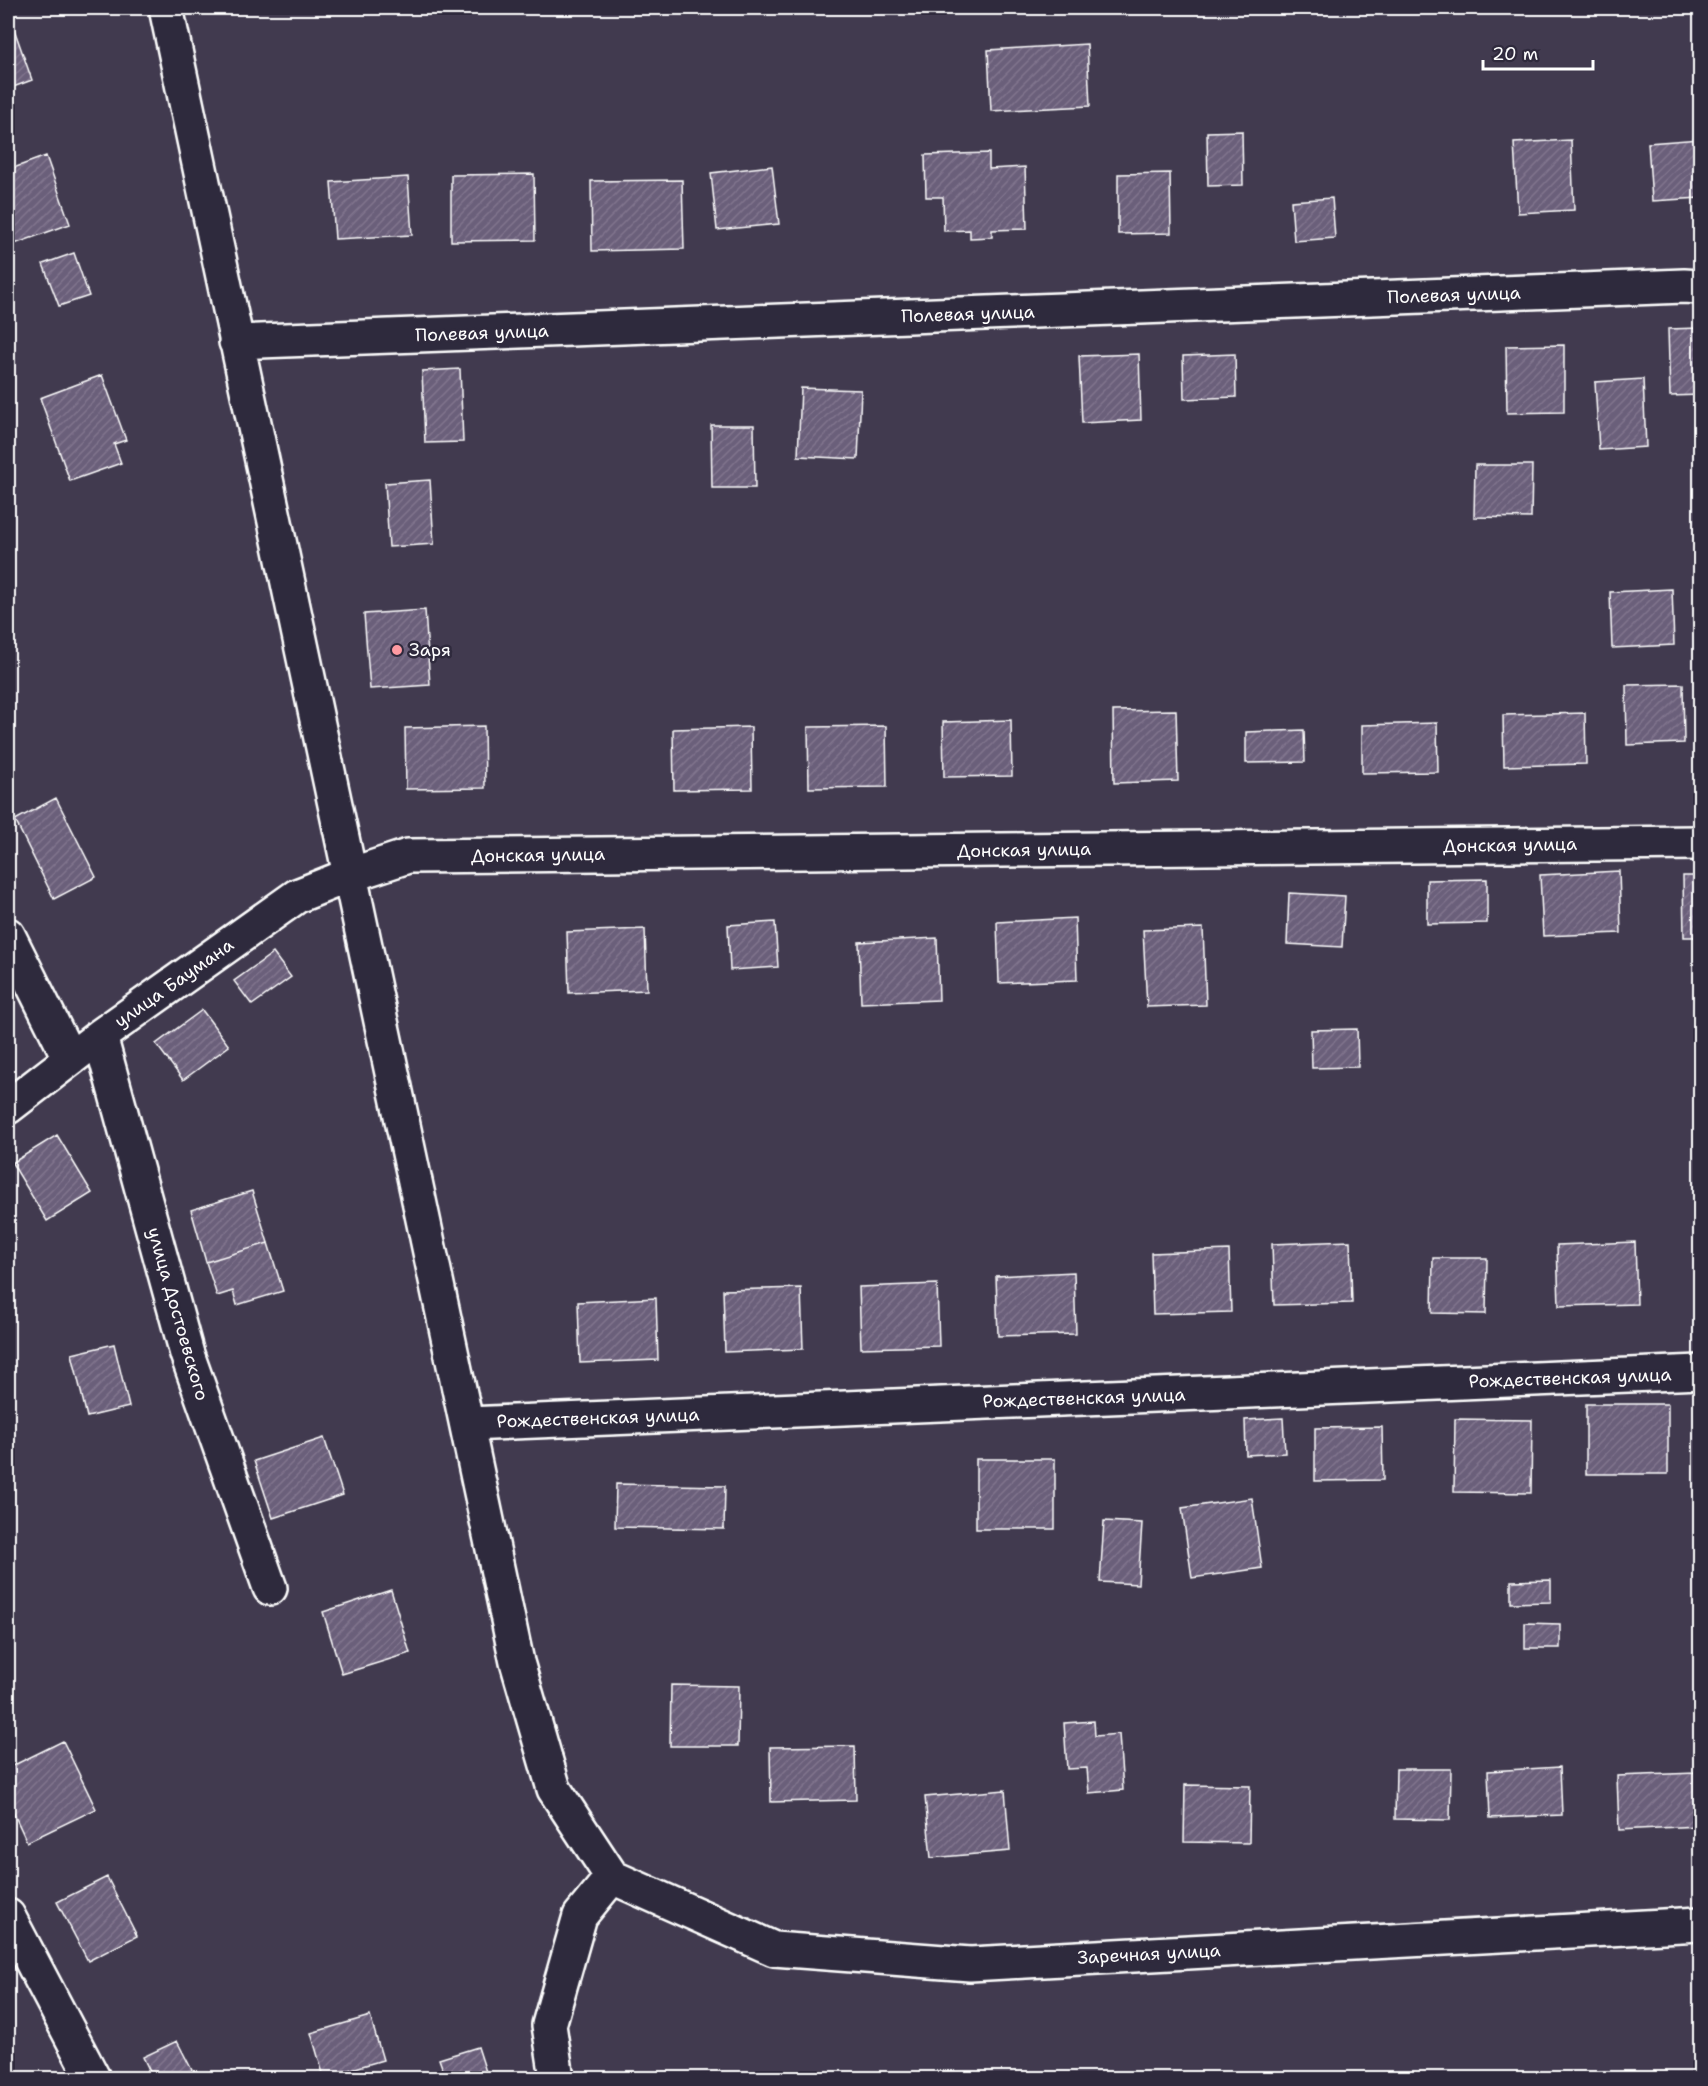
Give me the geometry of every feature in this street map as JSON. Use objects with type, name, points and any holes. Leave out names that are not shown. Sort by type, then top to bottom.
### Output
[{"type":"street","points":[[166,8],[517,1662],[554,1789],[612,1877],[580,1916],[549,2025],[557,2079]]},
{"type":"street","name":"Полевая улица","points":[[236,342],[1701,287]]},
{"type":"street","name":"Донская улица","points":[[350,875],[408,856],[1701,843]]},
{"type":"street","name":"улица Баумана","points":[[8,1107],[100,1036],[297,896],[350,875]]},
{"type":"street","points":[[8,935],[70,1059]]},
{"type":"street","name":"улица Достоевского","points":[[100,1036],[187,1354],[270,1588]]},
{"type":"street","name":"Рождественская улица","points":[[467,1424],[1701,1372]]},
{"type":"street","name":"Заречная улица","points":[[612,1877],[774,1949],[970,1964],[1701,1924]]},
{"type":"street","points":[[8,1916],[93,2079]]},
{"type":"building","points":[[8,12],[32,80],[8,89]]},
{"type":"building","points":[[1087,44],[1090,106],[991,111],[988,50]]},
{"type":"building","points":[[1242,131],[1243,185],[1208,186],[1207,132]]},
{"type":"building","points":[[1700,139],[1700,198],[1652,201],[1648,143]]},
{"type":"building","points":[[1571,140],[1574,210],[1518,213],[1514,143]]},
{"type":"building","points":[[989,153],[989,169],[1025,167],[1027,229],[992,230],[992,237],[970,238],[970,230],[944,231],[943,197],[926,197],[925,155]]},
{"type":"building","points":[[46,156],[70,224],[9,246],[8,170]]},
{"type":"building","points":[[772,166],[779,224],[717,230],[711,173]]},
{"type":"building","points":[[1170,173],[1171,233],[1118,234],[1118,174]]},
{"type":"building","points":[[534,174],[535,240],[451,241],[451,175]]},
{"type":"building","points":[[408,177],[412,235],[335,239],[331,182]]},
{"type":"building","points":[[682,180],[684,249],[592,251],[591,181]]},
{"type":"building","points":[[1332,198],[1335,238],[1294,241],[1291,201]]},
{"type":"building","points":[[74,253],[89,296],[59,306],[43,264]]},
{"type":"building","points":[[1700,328],[1700,395],[1670,396],[1668,329]]},
{"type":"building","points":[[1564,345],[1564,412],[1507,413],[1506,346]]},
{"type":"building","points":[[1139,354],[1141,420],[1082,423],[1079,356]]},
{"type":"building","points":[[1235,354],[1236,397],[1184,399],[1183,356]]},
{"type":"building","points":[[460,369],[463,442],[425,443],[422,371]]},
{"type":"building","points":[[102,375],[126,440],[114,444],[121,463],[70,481],[40,398]]},
{"type":"building","points":[[1643,379],[1646,447],[1599,450],[1595,382]]},
{"type":"building","points":[[801,388],[861,390],[858,459],[798,456]]},
{"type":"building","points":[[711,425],[754,425],[755,488],[712,488]]},
{"type":"building","points":[[1475,465],[1532,465],[1531,518],[1474,517]]},
{"type":"building","points":[[430,480],[434,544],[389,547],[385,483]]},
{"type":"building","points":[[1672,589],[1674,645],[1612,648],[1610,592]]},
{"type":"building","name":"Заря","points":[[425,610],[430,685],[370,689],[364,614]]},
{"type":"building","points":[[1683,684],[1684,743],[1627,745],[1626,685]]},
{"type":"building","points":[[1176,710],[1178,781],[1114,783],[1113,711]]},
{"type":"building","points":[[1585,713],[1586,764],[1504,766],[1503,715]]},
{"type":"building","points":[[1011,720],[1012,776],[944,777],[943,722]]},
{"type":"building","points":[[1437,723],[1438,772],[1362,773],[1362,725]]},
{"type":"building","points":[[484,726],[485,788],[406,789],[405,728]]},
{"type":"building","points":[[886,726],[887,787],[809,788],[808,727]]},
{"type":"building","points":[[751,727],[752,789],[674,790],[673,729]]},
{"type":"building","points":[[1304,730],[1305,762],[1246,763],[1246,732]]},
{"type":"building","points":[[56,798],[96,877],[54,899],[15,820]]},
{"type":"building","points":[[1619,871],[1621,933],[1543,936],[1540,875]]},
{"type":"building","points":[[1683,876],[1700,876],[1700,937],[1684,937]]},
{"type":"building","points":[[1487,879],[1487,923],[1427,924],[1427,880]]},
{"type":"building","points":[[1289,893],[1345,896],[1342,947],[1287,944]]},
{"type":"building","points":[[1075,918],[1077,980],[999,983],[997,922]]},
{"type":"building","points":[[775,922],[778,967],[730,970],[728,925]]},
{"type":"building","points":[[1203,928],[1206,1005],[1147,1007],[1143,930]]},
{"type":"building","points":[[645,929],[647,990],[569,993],[567,932]]},
{"type":"building","points":[[937,938],[939,1000],[861,1003],[859,942]]},
{"type":"building","points":[[273,953],[291,977],[252,1005],[234,981]]},
{"type":"building","points":[[202,1010],[229,1046],[183,1080],[156,1044]]},
{"type":"building","points":[[1357,1029],[1358,1067],[1312,1068],[1311,1030]]},
{"type":"building","points":[[57,1135],[92,1193],[47,1221],[12,1163]]},
{"type":"building","points":[[252,1191],[268,1243],[206,1262],[191,1210]]},
{"type":"building","points":[[1350,1241],[1352,1303],[1274,1305],[1272,1244]]},
{"type":"building","points":[[1635,1242],[1637,1304],[1559,1306],[1557,1245]]},
{"type":"building","points":[[268,1243],[283,1291],[237,1305],[233,1291],[217,1296],[206,1262]]},
{"type":"building","points":[[1229,1250],[1231,1312],[1153,1314],[1151,1253]]},
{"type":"building","points":[[1433,1258],[1487,1258],[1486,1314],[1432,1313]]},
{"type":"building","points":[[1074,1272],[1076,1334],[998,1336],[996,1276]]},
{"type":"building","points":[[937,1284],[939,1346],[861,1348],[859,1287]]},
{"type":"building","points":[[801,1288],[803,1349],[725,1352],[723,1290]]},
{"type":"building","points":[[656,1298],[658,1360],[580,1363],[578,1302]]},
{"type":"building","points":[[114,1344],[129,1407],[87,1417],[72,1354]]},
{"type":"building","points":[[1586,1404],[1668,1404],[1668,1474],[1586,1474]]},
{"type":"building","points":[[1283,1418],[1285,1453],[1246,1455],[1245,1420]]},
{"type":"building","points":[[1455,1419],[1532,1420],[1531,1493],[1454,1492]]},
{"type":"building","points":[[1382,1427],[1383,1480],[1315,1481],[1315,1428]]},
{"type":"building","points":[[324,1438],[343,1495],[273,1518],[254,1461]]},
{"type":"building","points":[[976,1459],[1055,1459],[1055,1529],[976,1529]]},
{"type":"building","points":[[616,1484],[725,1486],[724,1529],[615,1527]]},
{"type":"building","points":[[1252,1498],[1262,1568],[1192,1578],[1182,1508]]},
{"type":"building","points":[[1104,1521],[1142,1523],[1138,1584],[1100,1582]]},
{"type":"building","points":[[1551,1580],[1551,1602],[1511,1603],[1511,1581]]},
{"type":"building","points":[[391,1590],[410,1653],[342,1674],[323,1612]]},
{"type":"building","points":[[1525,1623],[1560,1624],[1560,1648],[1525,1648]]},
{"type":"building","points":[[671,1685],[739,1686],[738,1746],[670,1746]]},
{"type":"building","points":[[1094,1721],[1095,1736],[1119,1734],[1123,1790],[1089,1793],[1087,1768],[1067,1769],[1064,1723]]},
{"type":"building","points":[[63,1741],[96,1809],[27,1842],[8,1801],[8,1768]]},
{"type":"building","points":[[855,1746],[856,1800],[771,1802],[770,1747]]},
{"type":"building","points":[[1560,1767],[1562,1815],[1490,1818],[1488,1771]]},
{"type":"building","points":[[1396,1769],[1451,1769],[1450,1820],[1395,1819]]},
{"type":"building","points":[[1696,1773],[1698,1826],[1619,1830],[1617,1776]]},
{"type":"building","points":[[1185,1785],[1250,1786],[1249,1843],[1184,1842]]},
{"type":"building","points":[[1005,1790],[1010,1851],[931,1858],[925,1797]]},
{"type":"building","points":[[107,1877],[137,1936],[88,1961],[57,1902]]},
{"type":"building","points":[[370,2016],[383,2060],[324,2077],[311,2033]]},
{"type":"building","points":[[177,2041],[196,2078],[153,2078],[143,2057]]},
{"type":"building","points":[[478,2047],[488,2078],[446,2078],[439,2059]]},
{"type":"building","points":[[8,2058],[17,2076],[12,2078],[8,2078]]},
{"type":"place","name":"Заря","points":[[397,650]]}]
